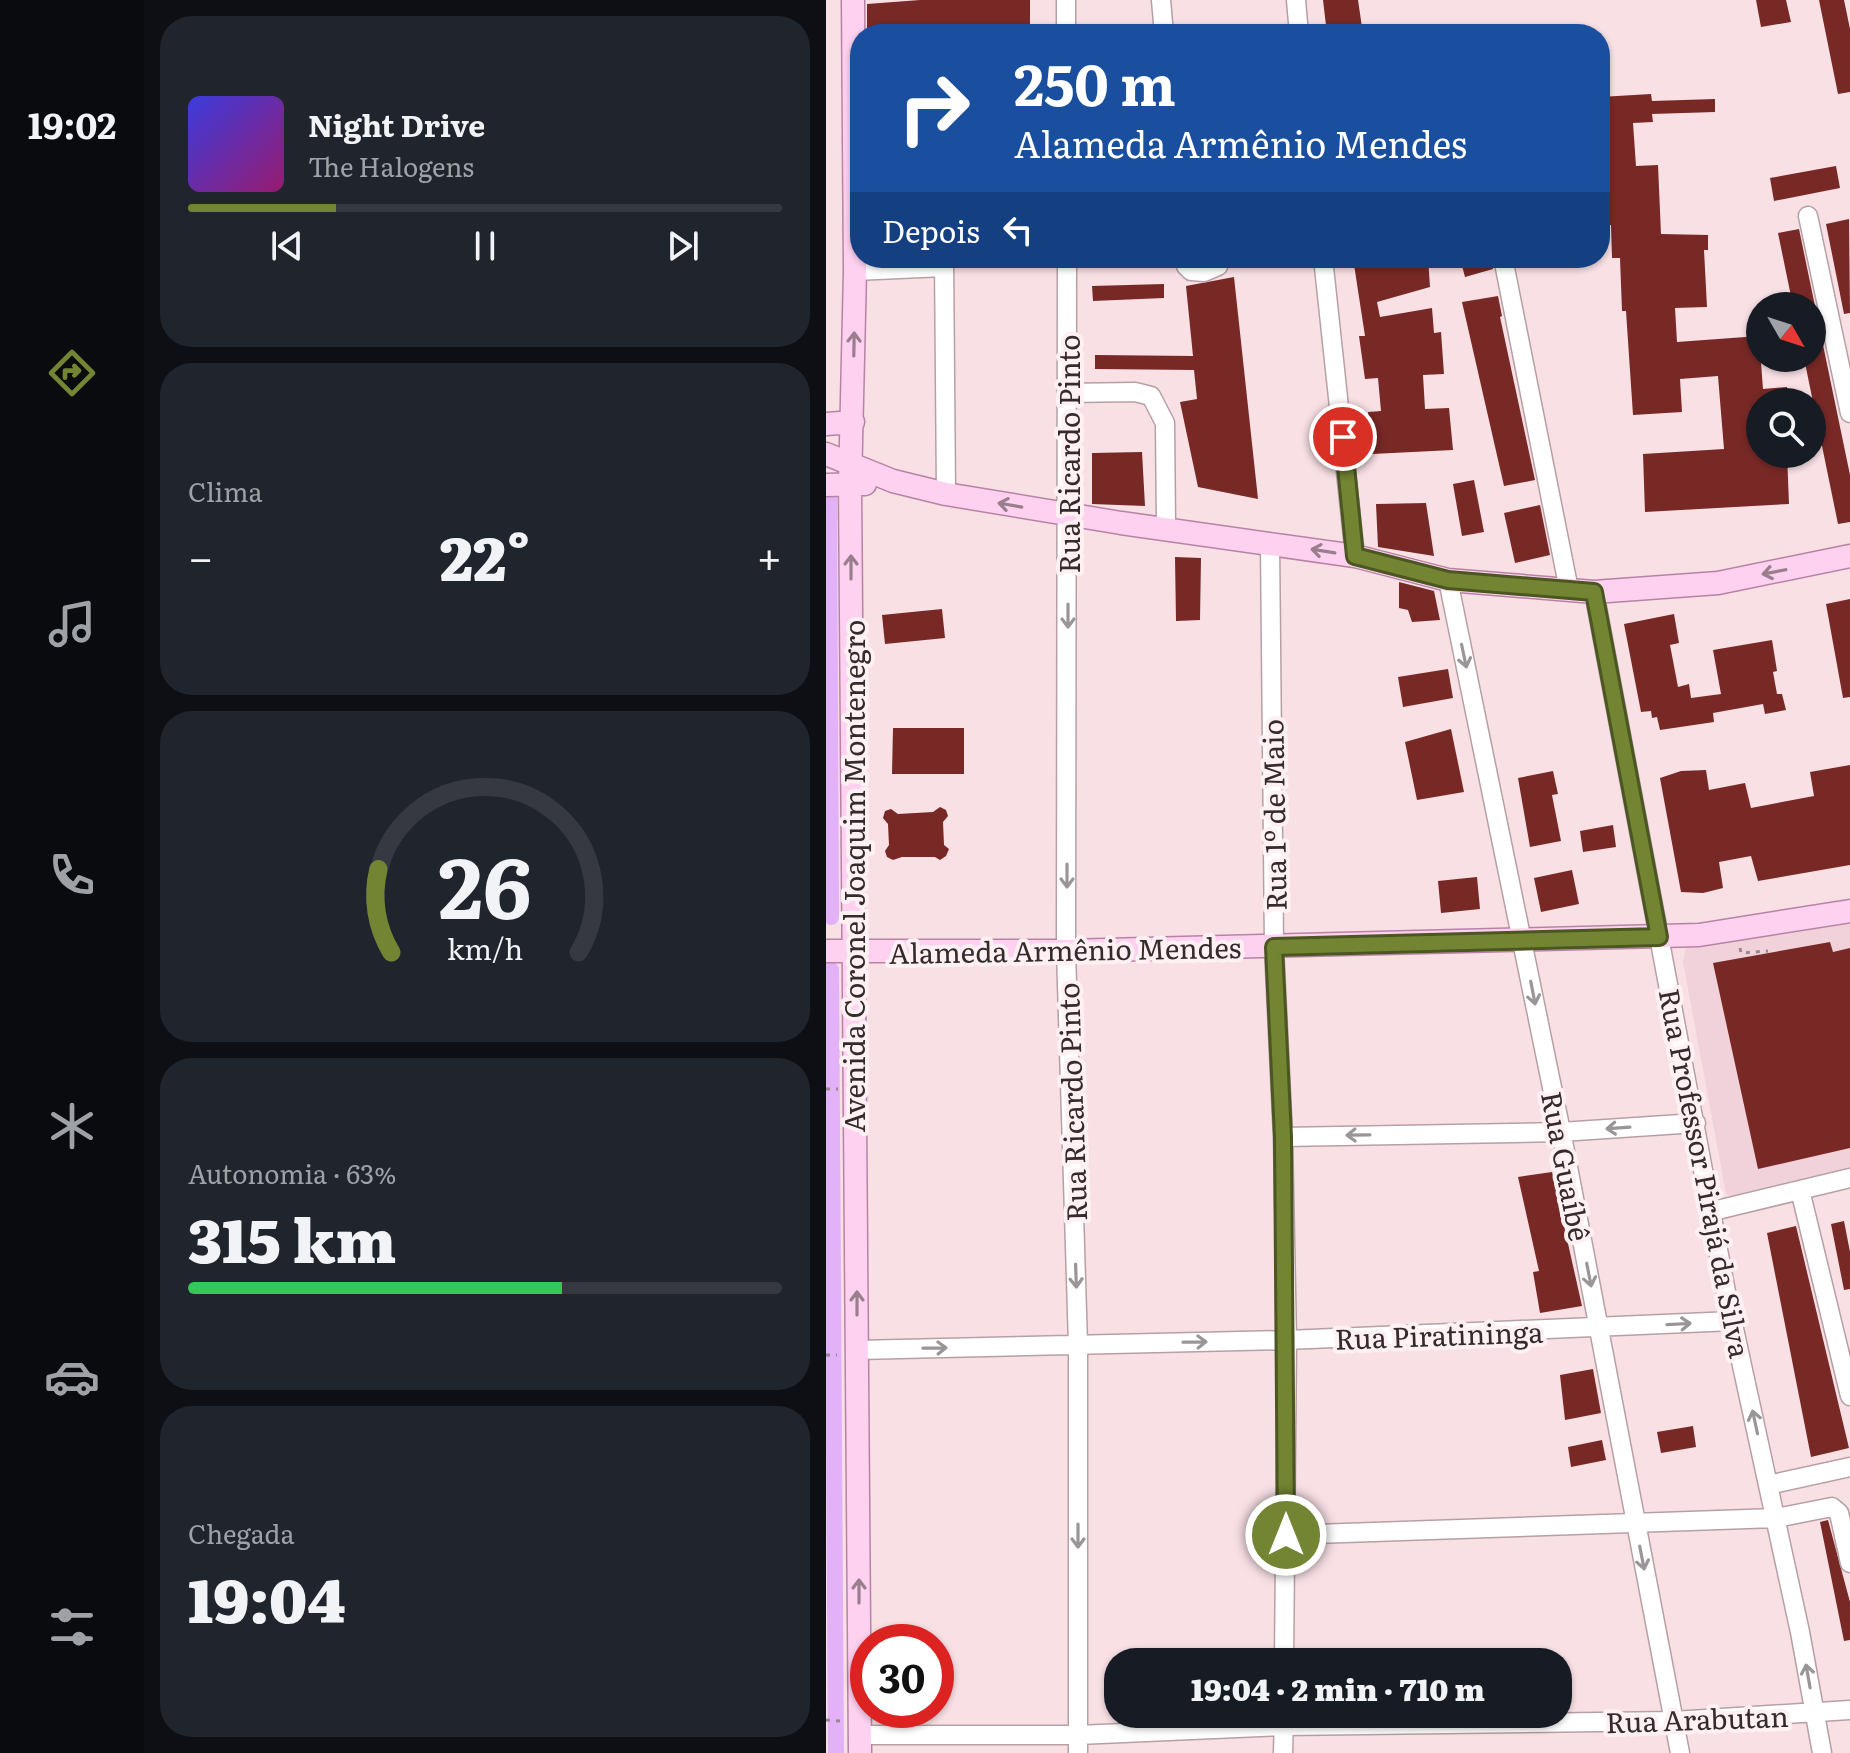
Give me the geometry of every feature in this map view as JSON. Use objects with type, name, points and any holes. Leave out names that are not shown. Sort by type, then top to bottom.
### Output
[{"type":"main road","name":"Avenida Coronel Joaquim Montenegro","points":[[853,0],[853,24]]},
{"type":"main road","name":"Avenida Coronel Joaquim Montenegro","points":[[855,268],[839,951],[857,1350],[860,1744]]},
{"type":"main road","points":[[826,424],[853,422]]},
{"type":"main road","points":[[826,454],[851,475]]},
{"type":"main road","points":[[826,485],[851,475],[1068,514],[1355,556],[1448,580],[1594,592],[1718,583],[1850,556]]},
{"type":"main road","name":"Alameda Armênio Mendes","points":[[839,951],[1066,951],[1659,937],[1699,935],[1850,911]]},
{"type":"street","points":[[1066,0],[1066,24]]},
{"type":"street","points":[[1161,0],[1163,24]]},
{"type":"street","points":[[1296,0],[1298,24]]},
{"type":"street","points":[[1808,216],[1850,413]]},
{"type":"street","points":[[855,271],[888,268]]},
{"type":"street","points":[[944,268],[946,494]]},
{"type":"street","name":"Rua Ricardo Pinto","points":[[1067,268],[1066,951],[1078,1345],[1078,1744]]},
{"type":"street","points":[[1188,268],[1204,272],[1213,268]]},
{"type":"street","points":[[1324,268],[1355,556]]},
{"type":"street","points":[[1505,268],[1569,590]]},
{"type":"street","points":[[1068,393],[1135,392],[1151,396],[1165,423],[1166,528]]},
{"type":"street","name":"Rua 1º de Maio","points":[[1270,543],[1274,947],[1283,1137],[1287,1340],[1284,1648]]},
{"type":"street","name":"Rua Guaíbê","points":[[1448,580],[1561,1132],[1680,1753]]},
{"type":"street","name":"Rua Professor Pirajá da Silva","points":[[1594,592],[1733,1321],[1822,1753]]},
{"type":"street","points":[[1283,1137],[1561,1132],[1696,1123]]},
{"type":"street","points":[[1713,1211],[1850,1178]]},
{"type":"street","points":[[1800,1190],[1850,1396]]},
{"type":"street","name":"Rua Piratininga","points":[[857,1350],[1287,1340],[1733,1321]]},
{"type":"street","points":[[1768,1485],[1850,1467]]},
{"type":"street","points":[[1286,1535],[1776,1518],[1811,1510],[1837,1509],[1850,1563]]},
{"type":"street","name":"Rua Arabutan","points":[[1572,1721],[1674,1721],[1850,1710]]},
{"type":"street","name":"Rua Arabutan","points":[[860,1744],[1078,1744],[1215,1728]]},
{"type":"street","points":[[1283,1753],[1284,1728]]},
{"type":"path","points":[[1741,953],[1768,952],[1766,942]]},
{"type":"shaded area","points":[[1850,921],[1850,1169],[1738,1198],[1731,1197],[1726,1194],[1683,962],[1686,947]]},
{"type":"building","points":[[920,0],[1030,0],[1030,24],[867,24],[867,4]]},
{"type":"building","points":[[1323,0],[1358,0],[1362,24],[1326,24]]},
{"type":"building","points":[[1756,0],[1786,0],[1791,22],[1761,27]]},
{"type":"building","points":[[1819,0],[1844,0],[1850,29],[1850,92],[1838,94]]},
{"type":"building","points":[[1651,94],[1652,101],[1715,99],[1715,112],[1652,114],[1653,122],[1633,123],[1636,166],[1658,165],[1661,234],[1708,235],[1708,250],[1704,250],[1707,307],[1675,308],[1677,342],[1746,337],[1746,372],[1762,372],[1763,388],[1746,388],[1746,468],[1788,468],[1789,504],[1645,512],[1643,454],[1724,449],[1718,376],[1680,379],[1682,412],[1633,415],[1620,258],[1612,258],[1610,96]]},
{"type":"building","points":[[1836,166],[1840,188],[1774,201],[1770,178]]},
{"type":"building","points":[[1849,219],[1850,313],[1844,314],[1826,224]]},
{"type":"building","points":[[1799,229],[1812,292],[1790,292],[1778,233]]},
{"type":"building","points":[[1355,268],[1429,268],[1430,287],[1377,302],[1380,317],[1432,308],[1434,333],[1441,332],[1444,374],[1423,375],[1425,409],[1449,408],[1453,450],[1372,454],[1368,412],[1381,411],[1378,378],[1365,379],[1359,336],[1365,336]]},
{"type":"building","points":[[1463,268],[1493,268],[1493,269],[1465,277]]},
{"type":"building","points":[[1234,277],[1258,499],[1198,487],[1180,402],[1197,399],[1194,370],[1095,369],[1095,355],[1193,356],[1186,286]]},
{"type":"building","points":[[1164,284],[1164,298],[1093,301],[1092,286]]},
{"type":"building","points":[[1498,296],[1535,480],[1504,486],[1462,302]]},
{"type":"building","points":[[1826,359],[1850,475],[1850,522],[1838,524],[1826,465],[1826,388],[1810,388],[1807,372],[1826,372]]},
{"type":"building","points":[[1142,452],[1145,506],[1092,504],[1092,453]]},
{"type":"building","points":[[1474,480],[1484,532],[1462,536],[1453,484]]},
{"type":"building","points":[[1426,503],[1434,556],[1378,547],[1376,504]]},
{"type":"building","points":[[1540,505],[1550,555],[1515,563],[1504,513]]},
{"type":"building","points":[[1175,557],[1201,558],[1200,620],[1176,621]]},
{"type":"building","points":[[1399,582],[1434,591],[1440,620],[1412,622],[1408,610],[1399,608]]},
{"type":"building","points":[[1850,599],[1850,697],[1843,698],[1826,604]]},
{"type":"building","points":[[942,609],[945,638],[885,644],[882,615]]},
{"type":"building","points":[[1674,614],[1679,643],[1670,645],[1678,687],[1689,684],[1691,698],[1721,694],[1713,650],[1772,640],[1777,694],[1782,694],[1786,710],[1765,714],[1763,704],[1713,713],[1714,722],[1660,730],[1657,717],[1652,718],[1651,711],[1641,712],[1624,624]]},
{"type":"building","points":[[1448,669],[1453,698],[1403,707],[1398,677]]},
{"type":"building","points":[[893,728],[964,728],[964,774],[892,774]]},
{"type":"building","points":[[1451,729],[1464,792],[1417,800],[1405,742]]},
{"type":"building","points":[[1850,765],[1850,865],[1758,881],[1751,856],[1719,862],[1723,888],[1703,893],[1681,892],[1660,778],[1681,771],[1706,770],[1709,790],[1745,783],[1751,808],[1814,796],[1810,772]]},
{"type":"building","points":[[1553,771],[1558,794],[1552,795],[1561,841],[1530,847],[1518,778]]},
{"type":"building","points":[[940,807],[946,810],[948,816],[943,822],[944,845],[949,849],[946,856],[940,860],[935,857],[893,860],[887,857],[885,851],[889,845],[888,824],[883,818],[885,811],[891,809],[898,814],[933,812]]},
{"type":"building","points":[[1613,825],[1616,847],[1583,852],[1580,831]]},
{"type":"building","points":[[1572,870],[1579,904],[1541,912],[1534,878]]},
{"type":"building","points":[[1477,877],[1480,909],[1441,913],[1438,881]]},
{"type":"building","points":[[1830,942],[1833,952],[1850,948],[1850,1148],[1758,1169],[1713,963]]},
{"type":"building","points":[[1552,1172],[1582,1306],[1540,1313],[1533,1272],[1539,1271],[1518,1177]]},
{"type":"building","points":[[1844,1221],[1850,1252],[1850,1289],[1844,1290],[1831,1224]]},
{"type":"building","points":[[1796,1226],[1849,1448],[1811,1457],[1767,1233]]},
{"type":"building","points":[[1593,1369],[1601,1413],[1565,1420],[1560,1375]]},
{"type":"building","points":[[1693,1426],[1696,1447],[1661,1453],[1657,1432]]},
{"type":"building","points":[[1602,1440],[1606,1460],[1571,1467],[1568,1447]]},
{"type":"building","points":[[1828,1520],[1850,1602],[1850,1640],[1844,1641],[1820,1522]]},
{"type":"waterway","points":[[829,486],[831,917]]},
{"type":"waterway","points":[[831,970],[836,1753]]},
{"type":"route","points":[[1286,1535],[1287,1340],[1283,1137],[1274,947],[1659,937],[1594,592],[1448,580],[1355,556],[1343,437]]}]
